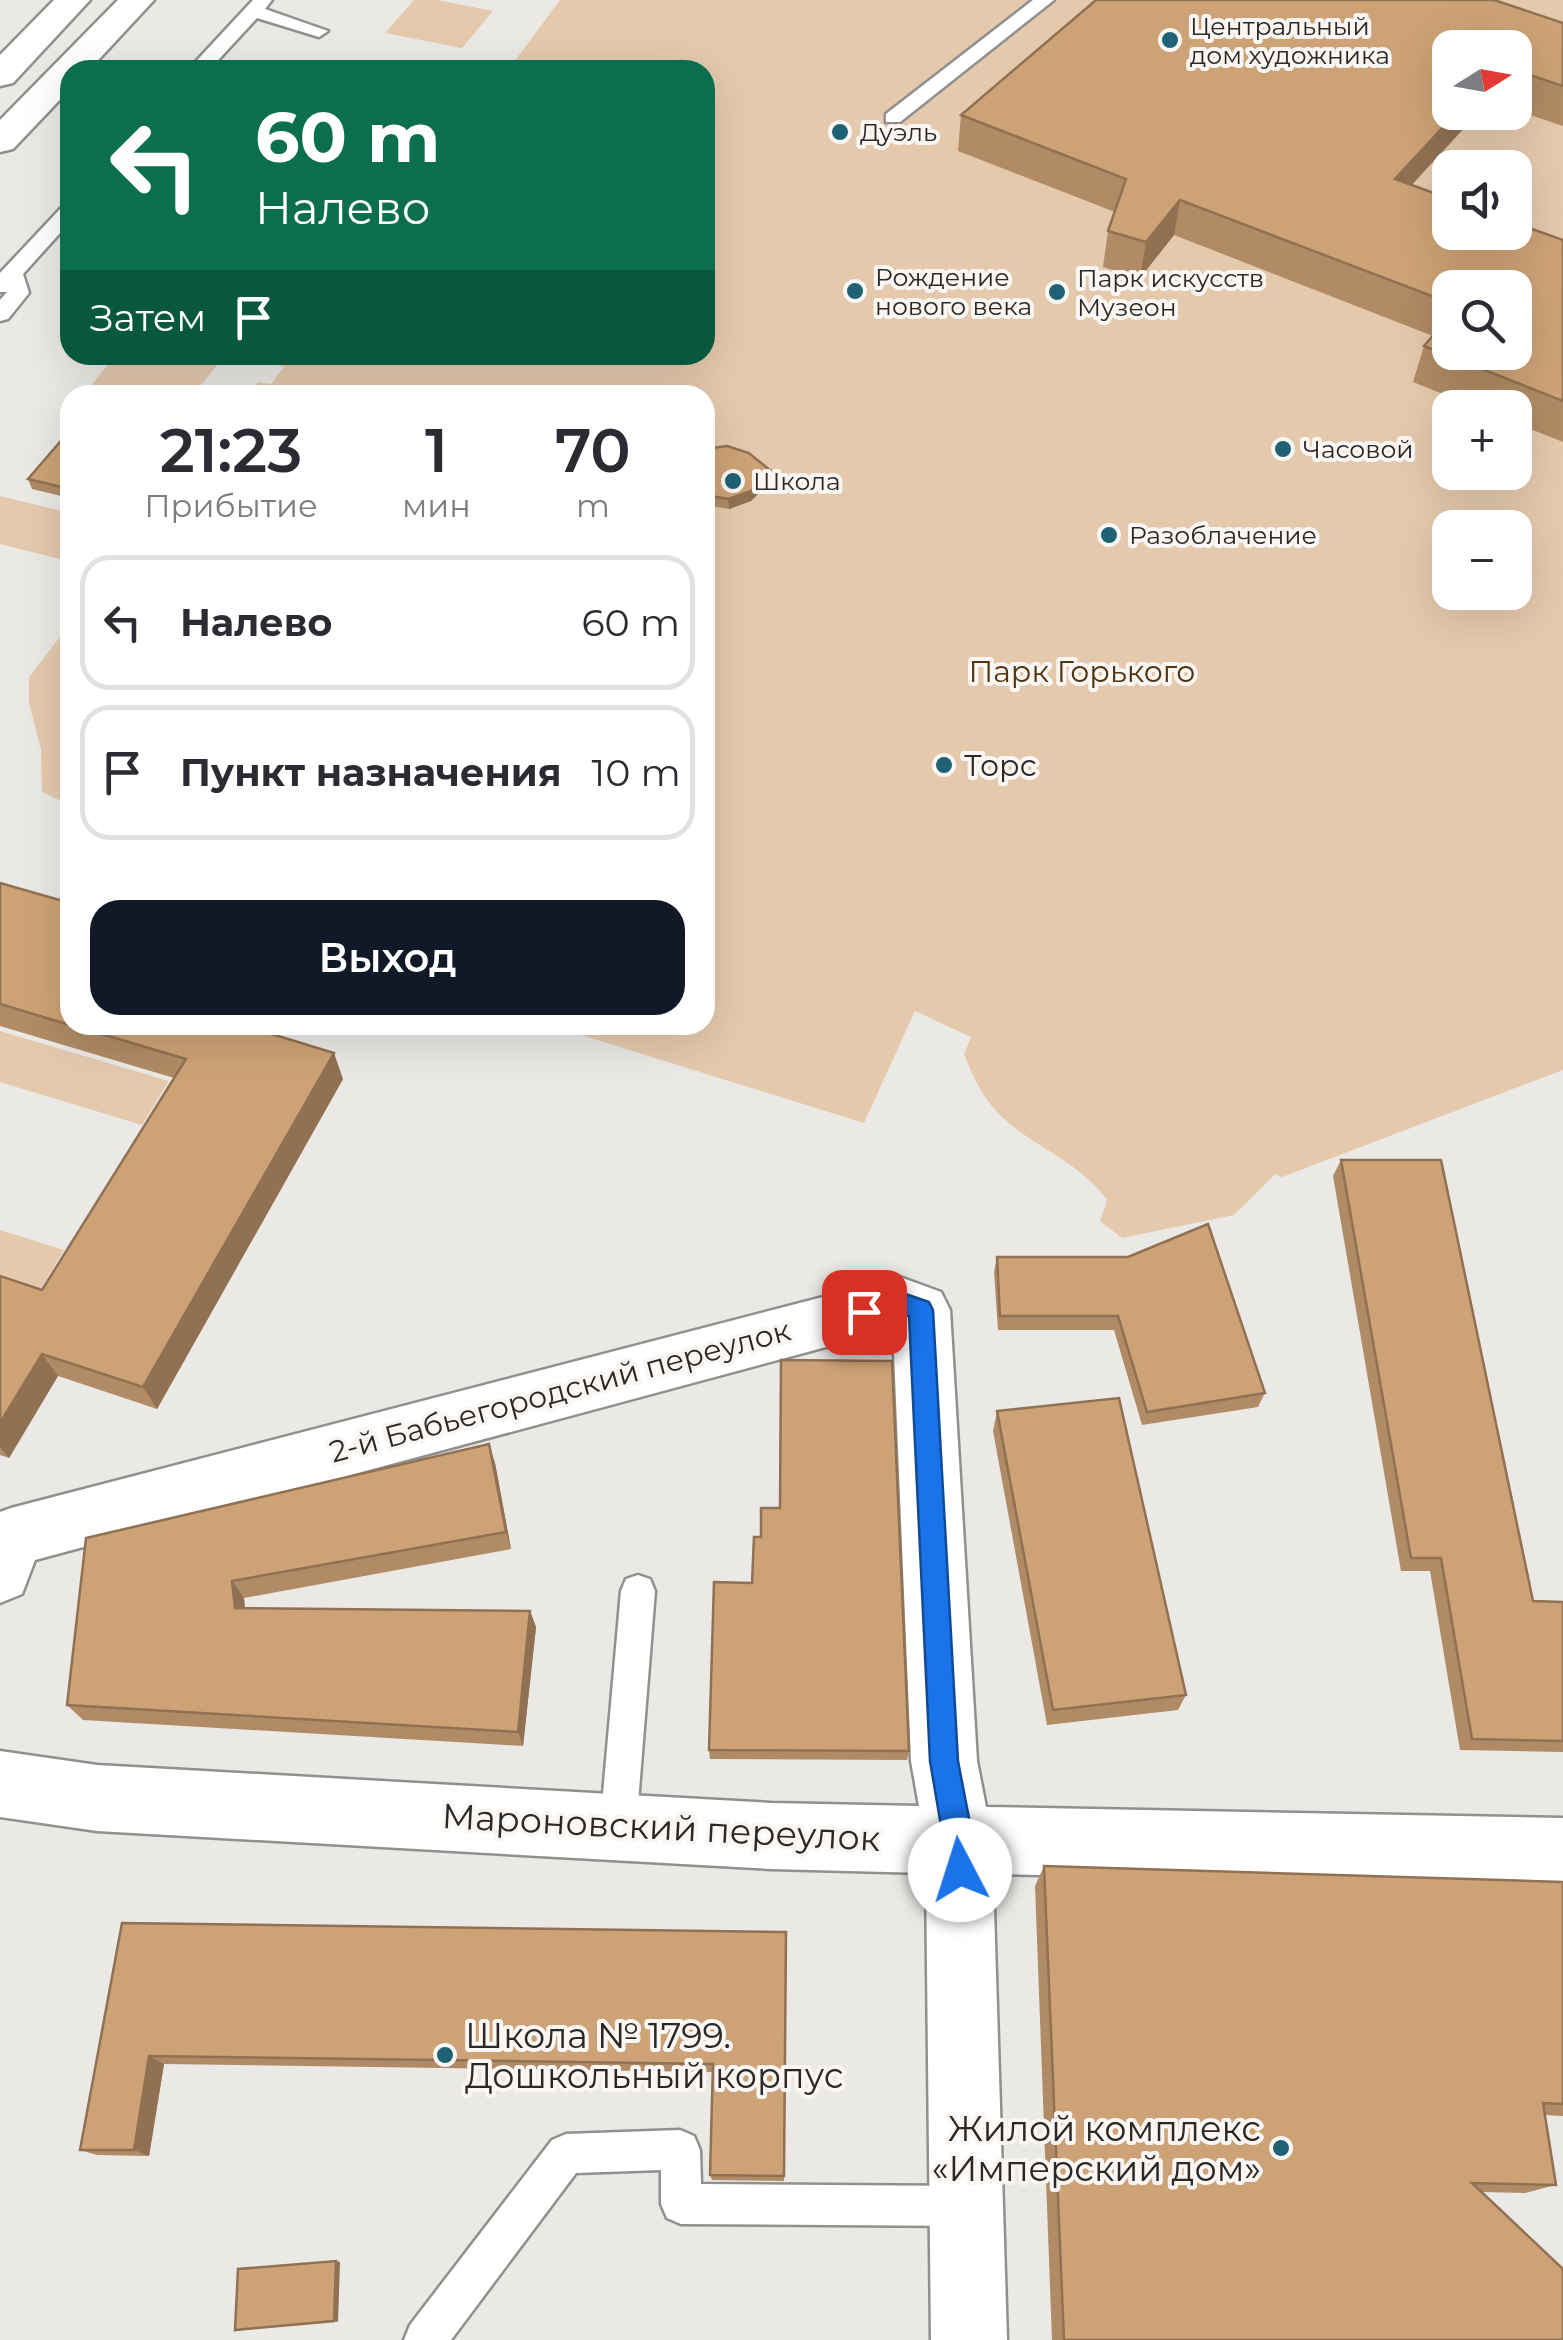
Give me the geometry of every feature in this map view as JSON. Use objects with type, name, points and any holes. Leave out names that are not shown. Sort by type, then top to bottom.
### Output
[{"type":"street","points":[[0,75],[73,0]]},
{"type":"street","points":[[79,60],[137,0]]},
{"type":"street","points":[[0,141],[60,79]]},
{"type":"street","name":"2-й Бабьегородский переулок","points":[[4,1550],[610,1376],[900,1302],[921,1310],[944,1761],[959,1839]]},
{"type":"street","name":"Мароновский переулок","points":[[0,1784],[97,1798],[771,1836],[1563,1852]]},
{"type":"street","points":[[959,1839],[969,2340]]},
{"type":"lane","points":[[893,118],[1045,0]]},
{"type":"lane","points":[[207,60],[258,6],[319,31]]},
{"type":"lane","points":[[0,314],[18,293],[4,278],[60,220]]},
{"type":"lane","points":[[618,1828],[638,1591]]},
{"type":"lane","points":[[426,2340],[566,2154],[680,2150],[681,2204],[968,2206]]},
{"type":"green space","points":[[414,0],[437,0],[493,11],[462,48],[385,33]]},
{"type":"green space","name":"Парк Горького","points":[[560,0],[1563,0],[1563,1070],[1282,1177],[1275,1174],[1234,1215],[1122,1238],[1100,1221],[1107,1200],[1096,1187],[1014,1127],[989,1103],[964,1054],[971,1037],[915,1011],[864,1123],[581,1035],[715,1035],[715,385],[255,385],[271,384],[284,367],[278,365],[715,365],[715,60],[515,60]]},
{"type":"green space","points":[[108,365],[217,365],[201,385],[91,385]]},
{"type":"green space","points":[[0,496],[60,511],[60,559],[0,544]]},
{"type":"green space","points":[[60,637],[60,800],[42,792],[41,749],[29,703],[29,677]]},
{"type":"green space","points":[[0,1031],[169,1081],[142,1125],[0,1082]]},
{"type":"green space","points":[[0,1230],[64,1250],[34,1300],[0,1289]]},
{"type":"building","points":[[1096,0],[1494,0],[1563,23],[1563,86],[1532,76],[1532,30],[1432,30],[1432,130],[1440,130],[1395,179],[1432,192],[1432,250],[1532,250],[1532,229],[1563,240],[1563,401],[1485,370],[1532,370],[1532,270],[1432,270],[1432,296],[1180,200],[1146,242],[1108,231],[1126,179],[961,115]]},
{"type":"building","points":[[60,442],[60,487],[28,479]]},
{"type":"building","name":"Школа","points":[[727,446],[749,453],[771,471],[751,491],[728,499],[715,497],[715,448]]},
{"type":"building","points":[[0,883],[60,900],[60,1022],[0,1004]]},
{"type":"building","points":[[105,1035],[275,1035],[334,1053],[143,1387],[42,1354],[0,1423],[0,1276],[42,1290],[186,1059]]},
{"type":"building","points":[[1341,1160],[1441,1160],[1533,1601],[1563,1602],[1563,1741],[1472,1739],[1441,1558],[1411,1558]]},
{"type":"building","points":[[1208,1224],[1265,1393],[1147,1412],[1118,1316],[1000,1316],[997,1257],[1128,1257]]},
{"type":"building","points":[[781,1360],[892,1361],[909,1751],[709,1750],[714,1582],[752,1583],[754,1537],[761,1537],[761,1508],[780,1508]]},
{"type":"building","points":[[1119,1398],[1186,1695],[1053,1710],[997,1411]]},
{"type":"building","points":[[489,1444],[506,1532],[232,1581],[235,1608],[530,1611],[518,1732],[67,1705],[86,1538]]},
{"type":"building","name":"Жилой комплекс «Имперский дом»","points":[[1044,1866],[1563,1882],[1563,2104],[1543,2103],[1556,2185],[1472,2183],[1563,2269],[1563,2340],[1064,2340]]},
{"type":"building","points":[[122,1923],[786,1932],[784,2176],[710,2175],[713,2064],[149,2056],[134,2150],[80,2150]]},
{"type":"building","points":[[336,2261],[334,2321],[235,2330],[238,2269]]},
{"type":"place","name":"Центральный дом художника","points":[[1170,40]]},
{"type":"place","name":"Дуэль","points":[[840,132]]},
{"type":"place","name":"Рождение нового века","points":[[855,291]]},
{"type":"place","name":"Парк искусств Музеон","points":[[1057,292]]},
{"type":"place","name":"Часовой","points":[[1283,449]]},
{"type":"place","name":"Школа","points":[[733,481]]},
{"type":"place","name":"Разоблачение","points":[[1109,535]]},
{"type":"place","name":"Торс","points":[[944,765]]},
{"type":"place","name":"Школа № 1799. Дошкольный корпус","points":[[445,2055]]},
{"type":"place","name":"Жилой комплекс «Имперский дом»","points":[[1281,2148]]},
{"type":"route","points":[[864,1312],[900,1302],[921,1310],[944,1761],[959,1839],[960,1870]]}]
